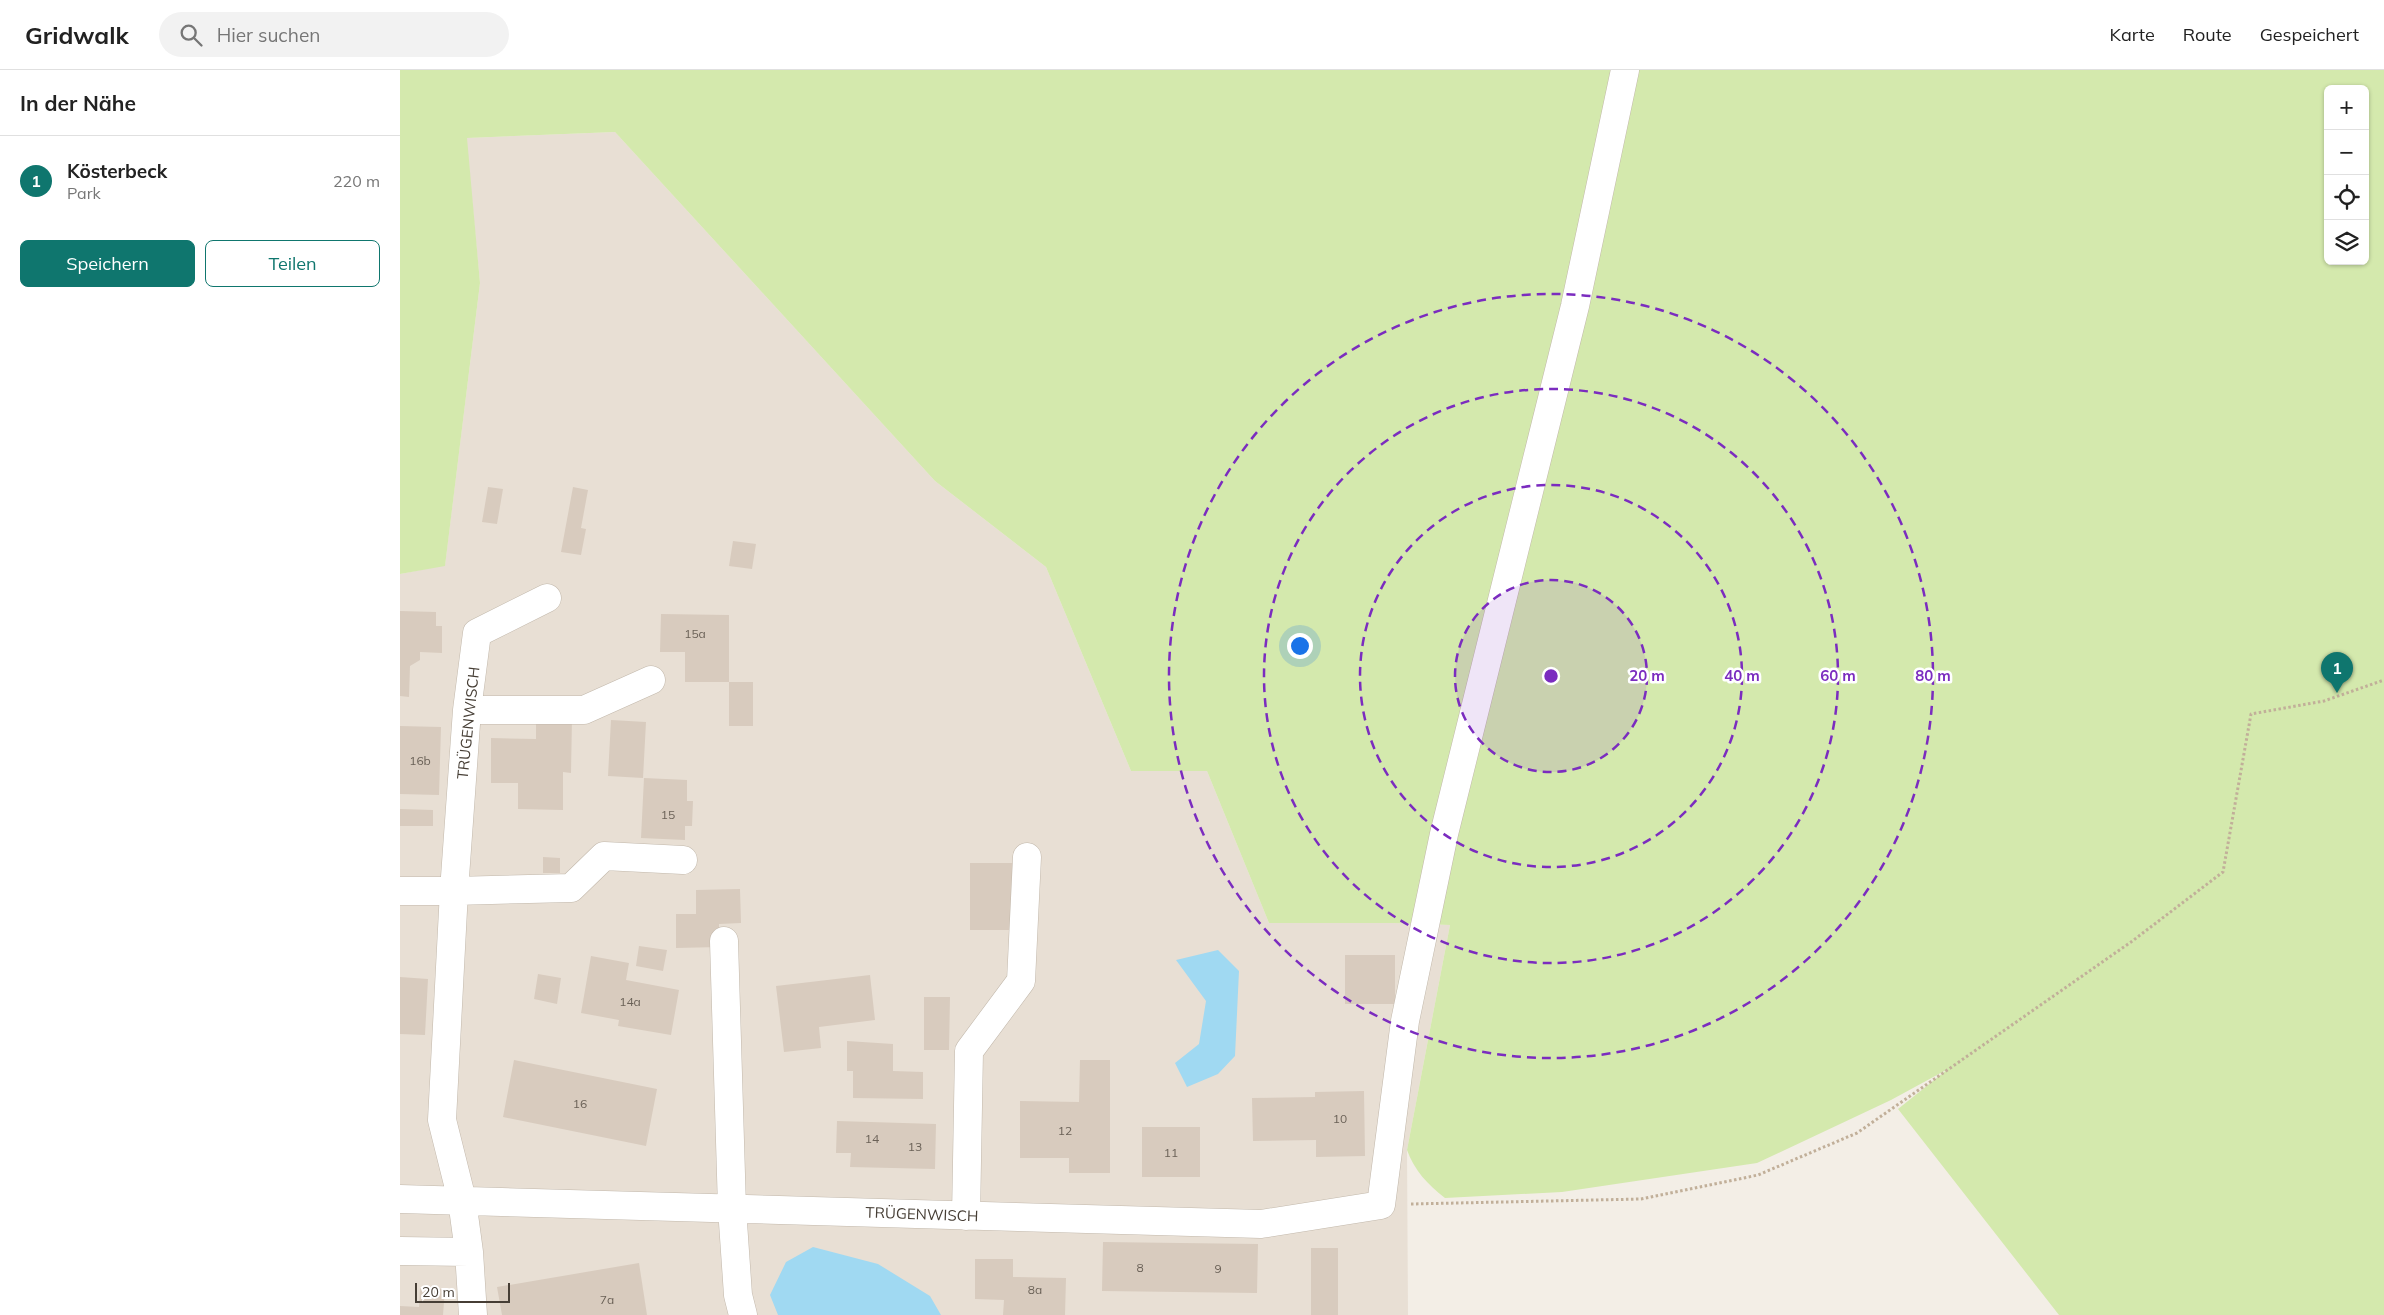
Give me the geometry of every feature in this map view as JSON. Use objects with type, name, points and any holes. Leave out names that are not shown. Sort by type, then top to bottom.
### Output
[{"type":"street","points":[[1381,1205],[1405,1021],[1442,844],[1575,306],[1625,70]]},
{"type":"street","name":"TRÜGENWISCH","points":[[473,1315],[469,1252],[462,1200],[442,1120],[454,891],[467,710],[477,633],[547,598]]},
{"type":"street","points":[[467,710],[584,710],[652,680]]},
{"type":"street","points":[[400,891],[571,888],[604,856],[683,860]]},
{"type":"street","points":[[966,1216],[969,1051],[1021,981],[1027,857]]},
{"type":"street","points":[[724,941],[732,1208],[738,1295],[743,1315]]},
{"type":"street","name":"TRÜGENWISCH","points":[[400,1199],[1261,1224],[1381,1205]]},
{"type":"street","points":[[400,1251],[469,1252]]},
{"type":"path","points":[[1381,1205],[1641,1199],[1758,1175],[1857,1133],[2130,942],[2223,872],[2251,714],[2324,701],[2384,680]]},
{"type":"shaded area","points":[[615,132],[935,481],[1046,567],[1131,771],[1207,771],[1269,923],[1450,925],[1407,1150],[1408,1315],[400,1315],[400,574],[445,565],[480,283],[466,138]]},
{"type":"green space","points":[[400,70],[2384,70],[2384,1315],[2059,1315],[1898,1109],[1948,1069],[1891,1100],[1757,1163],[1562,1192],[1445,1198],[1422,1177],[1407,1150],[1450,925],[1269,923],[1207,771],[1131,771],[1046,567],[935,481],[615,132],[467,138],[480,283],[445,566],[400,574]]},
{"type":"water","points":[[1218,950],[1239,971],[1235,1056],[1218,1074],[1187,1087],[1175,1063],[1199,1044],[1206,1001],[1176,960]]},
{"type":"water","points":[[813,1247],[878,1264],[930,1296],[941,1315],[778,1315],[770,1295],[786,1262]]},
{"type":"building","points":[[488,487],[503,489],[497,524],[482,522]]},
{"type":"building","points":[[573,487],[588,490],[581,528],[586,529],[581,555],[561,552]]},
{"type":"building","points":[[733,541],[756,544],[752,569],[729,566]]},
{"type":"building","points":[[400,611],[436,612],[436,626],[442,626],[442,653],[420,652],[420,660],[410,666],[409,697],[400,696]]},
{"type":"building","points":[[661,614],[729,615],[729,682],[685,682],[685,652],[660,652]]},
{"type":"building","points":[[729,682],[753,682],[753,726],[729,726]]},
{"type":"building","points":[[536,717],[572,718],[571,773],[563,772],[563,810],[518,809],[518,783],[491,783],[491,738],[536,739]]},
{"type":"building","points":[[611,720],[646,722],[643,778],[608,776]]},
{"type":"building","points":[[400,726],[441,727],[439,795],[400,794]]},
{"type":"building","points":[[644,778],[687,780],[687,801],[693,801],[692,826],[685,826],[685,840],[641,838]]},
{"type":"building","points":[[400,809],[433,810],[433,826],[400,826]]},
{"type":"building","points":[[543,857],[560,858],[560,873],[543,873]]},
{"type":"building","points":[[970,863],[1016,863],[1016,930],[970,930]]},
{"type":"building","points":[[740,889],[741,923],[719,924],[719,947],[676,948],[676,914],[696,914],[696,890]]},
{"type":"building","points":[[639,946],[667,950],[663,971],[636,966]]},
{"type":"building","points":[[1345,955],[1395,955],[1395,1004],[1345,1004]]},
{"type":"building","points":[[591,956],[629,963],[626,980],[679,990],[671,1035],[618,1026],[619,1020],[581,1013]]},
{"type":"building","points":[[538,974],[561,978],[557,1004],[534,999]]},
{"type":"building","points":[[870,975],[875,1020],[819,1027],[821,1048],[784,1052],[776,986]]},
{"type":"building","points":[[400,977],[428,979],[425,1035],[400,1034]]},
{"type":"building","points":[[924,997],[950,997],[949,1050],[924,1050]]},
{"type":"building","points":[[847,1041],[893,1044],[893,1071],[923,1072],[923,1099],[853,1098],[853,1071],[847,1071]]},
{"type":"building","points":[[514,1060],[657,1089],[646,1146],[503,1117]]},
{"type":"building","points":[[1080,1060],[1110,1060],[1110,1173],[1069,1173],[1069,1158],[1020,1158],[1020,1101],[1079,1102]]},
{"type":"building","points":[[1364,1091],[1365,1156],[1316,1157],[1316,1140],[1253,1141],[1252,1098],[1315,1097],[1315,1092]]},
{"type":"building","points":[[837,1121],[936,1124],[935,1169],[850,1167],[851,1153],[836,1153]]},
{"type":"building","points":[[1142,1127],[1200,1127],[1200,1177],[1142,1177]]},
{"type":"building","points":[[1103,1242],[1258,1244],[1257,1293],[1102,1291]]},
{"type":"building","points":[[1311,1248],[1338,1248],[1338,1315],[1311,1315]]},
{"type":"building","points":[[975,1259],[1013,1259],[1013,1277],[1066,1278],[1065,1315],[1003,1315],[1004,1300],[975,1299]]},
{"type":"building","points":[[639,1263],[647,1315],[502,1315],[497,1287]]},
{"type":"building","points":[[420,1288],[445,1289],[443,1315],[400,1315],[400,1306],[419,1307]]},
{"type":"place","name":"Kösterbeck","points":[[2337,693]]}]
